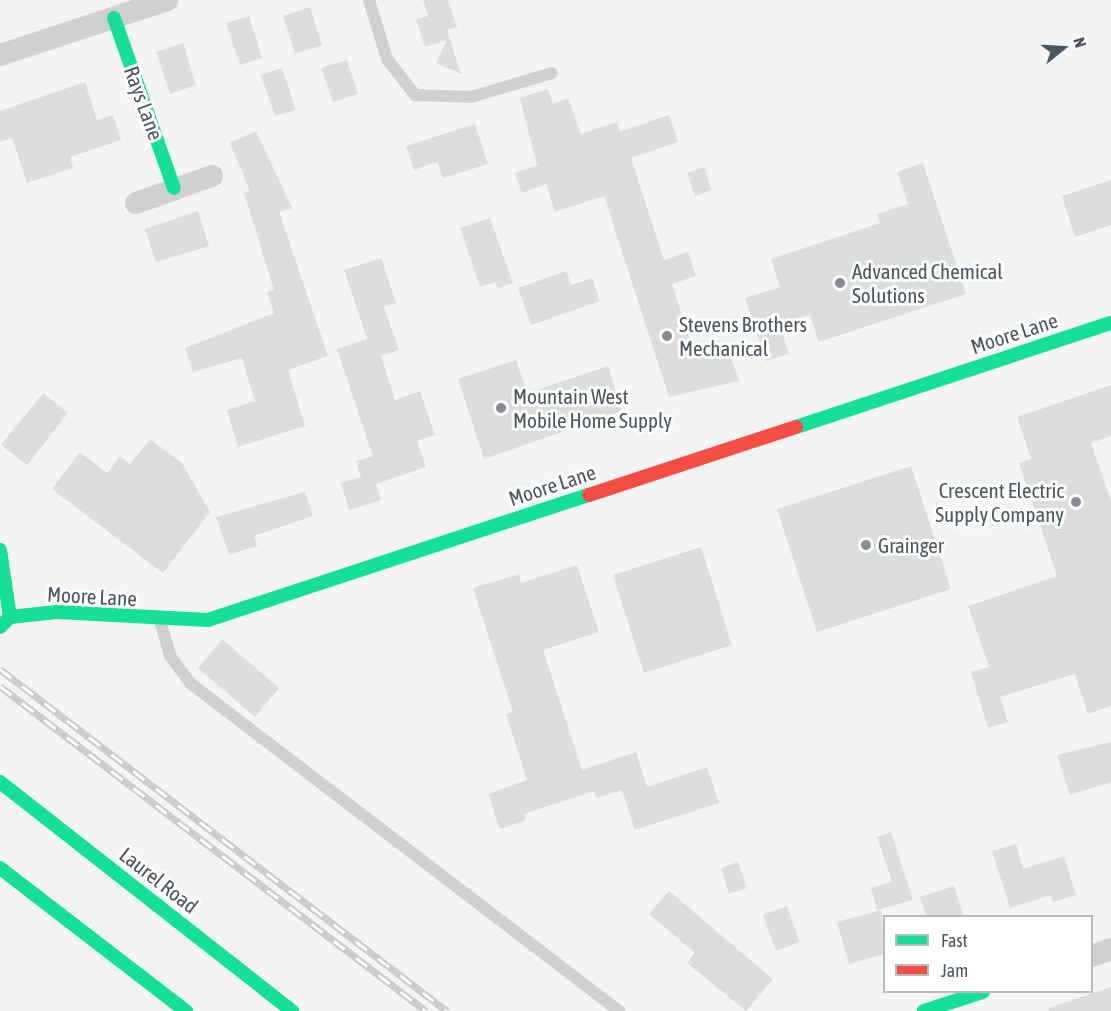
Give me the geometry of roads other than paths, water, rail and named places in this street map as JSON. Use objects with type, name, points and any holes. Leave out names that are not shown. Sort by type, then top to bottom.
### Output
[{"type":"street","points":[[0,55],[114,18],[155,2]]},
{"type":"street","name":"Rays Lane","points":[[114,18],[174,188]]},
{"type":"street","points":[[136,203],[212,176]]},
{"type":"street","name":"Moore Lane","points":[[5,622],[57,612],[160,620],[208,620],[1111,323]]},
{"type":"street","points":[[0,550],[5,622]]},
{"type":"street","name":"Laurel Road","points":[[0,782],[292,1011]]},
{"type":"street","points":[[0,868],[186,1011]]},
{"type":"street","points":[[1093,956],[1111,949]]},
{"type":"street","points":[[924,1011],[980,993]]},
{"type":"lane","points":[[369,0],[387,59],[415,95],[471,97],[552,73]]},
{"type":"lane","points":[[160,620],[170,656],[190,683],[619,1011]]},
{"type":"railway","points":[[0,669],[447,1011]]},
{"type":"railway","points":[[0,686],[426,1011]]},
{"type":"place","name":"Advanced Chemical Solutions","points":[[840,283]]},
{"type":"place","name":"Stevens Brothers Mechanical","points":[[667,336]]},
{"type":"place","name":"Mountain West Mobile Home Supply","points":[[501,408]]},
{"type":"place","name":"Crescent Electric Supply Company","points":[[1076,502]]},
{"type":"place","name":"Grainger","points":[[866,545]]}]
